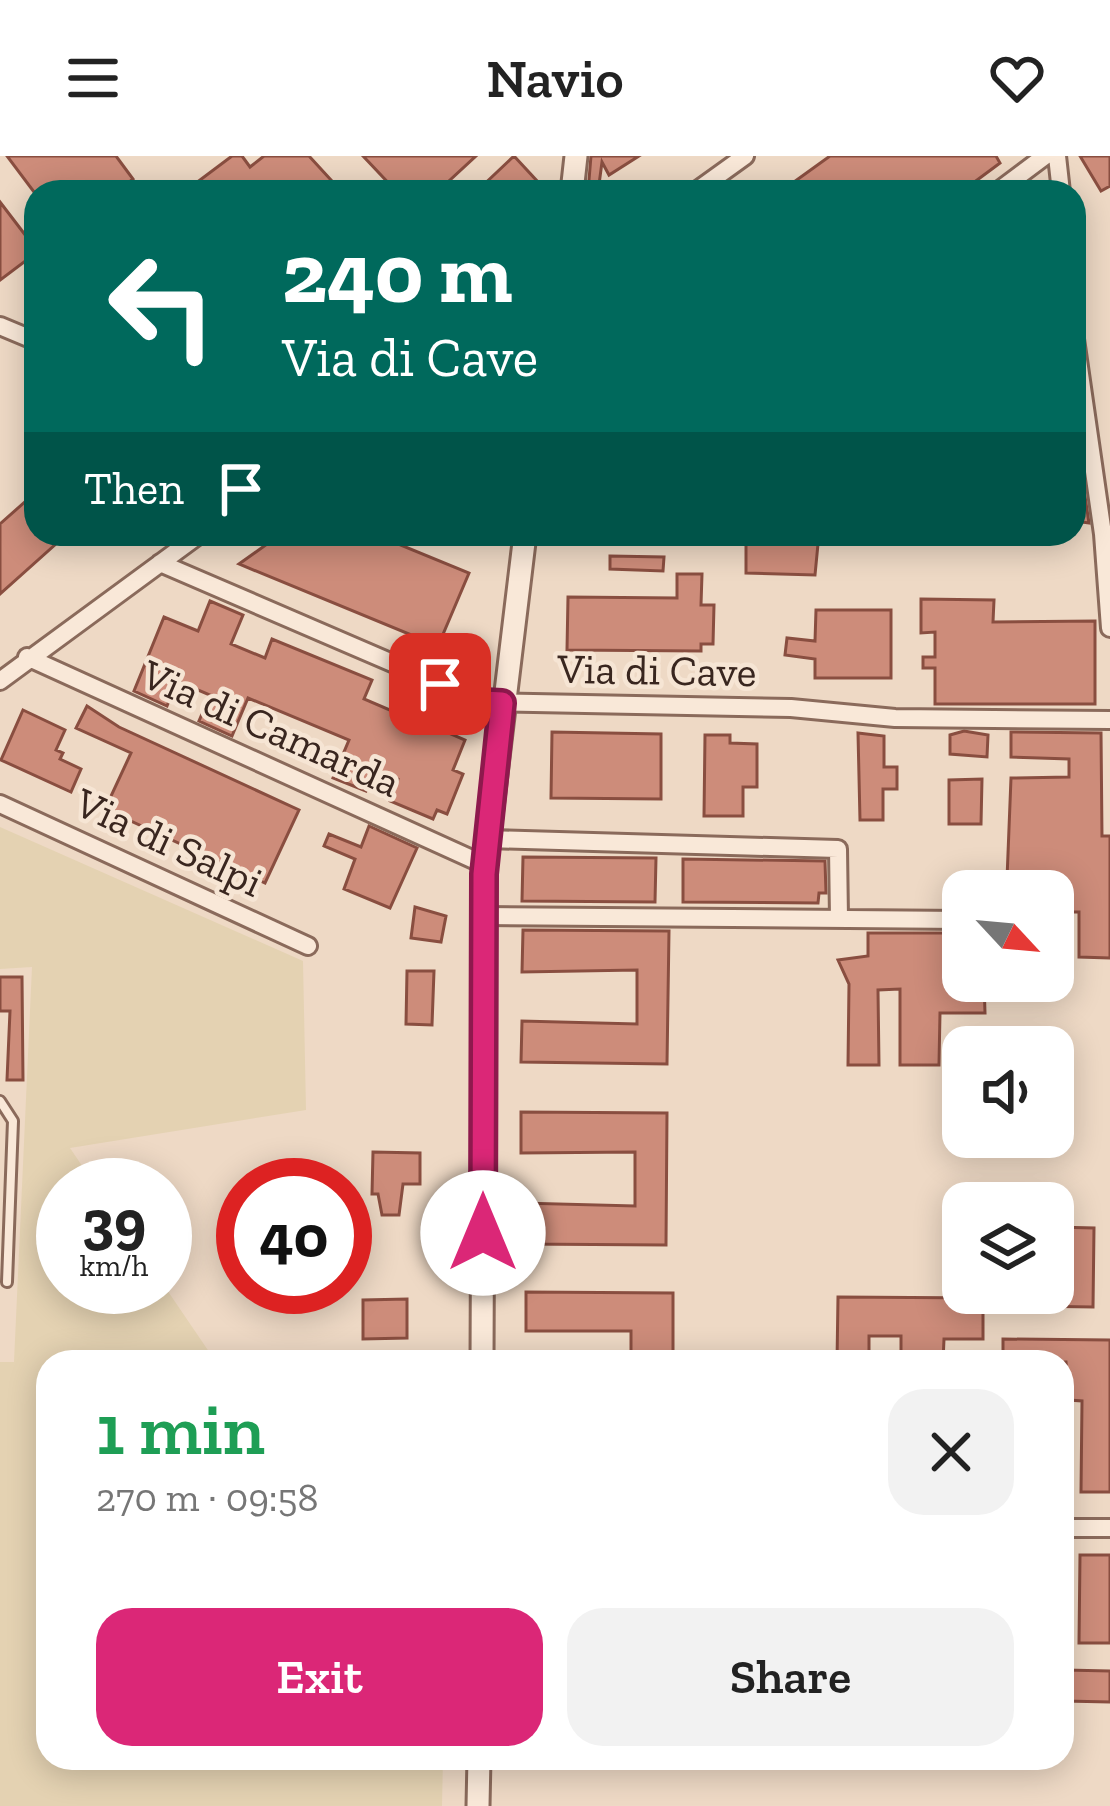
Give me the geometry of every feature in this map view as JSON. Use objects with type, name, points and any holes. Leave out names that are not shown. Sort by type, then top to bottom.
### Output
[{"type":"street","points":[[711,180],[745,156]]},
{"type":"street","points":[[1013,180],[1045,156]]},
{"type":"street","points":[[1086,423],[1107,533],[1110,628]]},
{"type":"street","points":[[0,680],[183,546]]},
{"type":"street","points":[[482,1350],[485,865],[523,546]]},
{"type":"street","name":"Via di Cave","points":[[160,563],[483,702],[790,708],[896,718],[1110,720]]},
{"type":"street","name":"Via di Camarda","points":[[28,657],[485,865]]},
{"type":"street","name":"Via di Salpi","points":[[0,804],[308,946]]},
{"type":"street","points":[[488,839],[838,849],[839,918]]},
{"type":"street","points":[[484,916],[942,920]]},
{"type":"street","points":[[1074,1528],[1110,1528]]},
{"type":"street","points":[[478,1806],[479,1770]]},
{"type":"lane","points":[[0,1101],[13,1121],[7,1282]]},
{"type":"shaded area","points":[[0,827],[303,961],[306,1110],[70,1148],[77,1158],[36,1158],[36,1314],[183,1314],[208,1350],[36,1350],[36,1770],[443,1770],[442,1806],[0,1806],[0,1362],[14,1362],[32,967],[0,969]]},
{"type":"building","points":[[7,156],[116,156],[133,179],[132,180],[25,180]]},
{"type":"building","points":[[232,156],[242,156],[250,167],[264,156],[309,156],[331,180],[200,180]]},
{"type":"building","points":[[363,156],[476,156],[450,180],[386,180]]},
{"type":"building","points":[[514,156],[536,180],[489,180]]},
{"type":"building","points":[[591,156],[639,156],[609,175],[602,162],[600,180],[589,180]]},
{"type":"building","points":[[830,156],[996,156],[1000,163],[977,180],[797,180]]},
{"type":"building","points":[[1080,156],[1110,156],[1110,186],[1101,191]]},
{"type":"building","points":[[0,202],[24,233],[24,262],[0,280]]},
{"type":"building","points":[[24,503],[24,546],[54,546],[0,594],[0,524]]},
{"type":"building","points":[[264,546],[403,546],[469,573],[438,646],[239,564]]},
{"type":"building","points":[[746,546],[818,546],[815,575],[746,573]]},
{"type":"building","points":[[610,556],[664,557],[663,571],[610,569]]},
{"type":"building","points":[[677,574],[702,574],[701,605],[714,605],[713,644],[701,644],[701,651],[567,650],[568,597],[677,598]]},
{"type":"building","points":[[921,599],[994,600],[993,622],[1095,621],[1095,704],[935,704],[935,668],[923,668],[923,657],[935,657],[935,632],[921,633]]},
{"type":"building","points":[[210,601],[243,615],[231,644],[265,658],[272,639],[372,680],[364,699],[399,714],[411,685],[455,704],[444,731],[465,740],[453,770],[463,774],[447,814],[437,810],[433,819],[390,801],[398,779],[375,770],[366,791],[333,778],[349,740],[248,698],[232,736],[199,721],[210,695],[177,681],[167,706],[134,691],[164,617],[198,631]]},
{"type":"building","points":[[816,610],[891,610],[891,678],[815,678],[815,659],[785,655],[787,638],[815,641]]},
{"type":"building","points":[[87,706],[119,727],[299,810],[265,883],[105,809],[131,753],[76,728]]},
{"type":"building","points":[[23,710],[65,730],[56,750],[63,753],[60,759],[81,769],[71,792],[1,760]]},
{"type":"building","points":[[964,731],[988,735],[987,757],[950,754],[950,735]]},
{"type":"building","points":[[552,732],[661,734],[661,799],[551,798]]},
{"type":"building","points":[[1011,732],[1101,733],[1102,836],[1110,836],[1110,958],[1079,957],[1074,870],[1007,870],[1011,778],[1069,777],[1069,759],[1011,757]]},
{"type":"building","points":[[858,733],[884,736],[884,767],[897,767],[897,789],[883,789],[883,820],[860,820]]},
{"type":"building","points":[[705,735],[730,735],[730,743],[757,744],[757,787],[743,787],[743,816],[704,816]]},
{"type":"building","points":[[982,779],[981,824],[949,824],[949,780]]},
{"type":"building","points":[[369,826],[417,848],[390,908],[344,889],[355,859],[324,846],[329,834],[361,847]]},
{"type":"building","points":[[523,857],[656,858],[655,902],[522,901]]},
{"type":"building","points":[[683,859],[825,861],[826,893],[819,893],[818,903],[683,902]]},
{"type":"building","points":[[415,907],[446,916],[441,942],[411,938]]},
{"type":"building","points":[[523,930],[669,931],[667,1064],[521,1062],[522,1021],[637,1024],[637,970],[522,972]]},
{"type":"building","points":[[868,933],[942,933],[942,1002],[985,1002],[985,1013],[940,1013],[939,1065],[900,1065],[900,989],[878,990],[879,1065],[848,1065],[849,984],[838,960],[868,956]]},
{"type":"building","points":[[407,971],[434,971],[432,1025],[406,1024]]},
{"type":"building","points":[[0,977],[22,977],[23,1080],[7,1080],[10,1011],[0,1011]]},
{"type":"building","points":[[521,1112],[667,1113],[666,1245],[520,1244],[521,1203],[635,1206],[635,1152],[521,1153]]},
{"type":"building","points":[[373,1152],[420,1153],[420,1184],[403,1184],[399,1215],[382,1215],[378,1194],[372,1194]]},
{"type":"building","points":[[1074,1228],[1094,1228],[1093,1307],[1074,1307]]},
{"type":"building","points":[[526,1292],[673,1293],[673,1350],[631,1350],[631,1331],[526,1331]]},
{"type":"building","points":[[838,1297],[942,1298],[942,1314],[983,1314],[983,1339],[944,1339],[944,1350],[901,1350],[901,1336],[869,1336],[869,1350],[837,1350]]},
{"type":"building","points":[[407,1299],[407,1338],[363,1339],[363,1314],[372,1314],[372,1300]]},
{"type":"building","points":[[1003,1339],[1110,1340],[1110,1492],[1081,1492],[1082,1401],[1074,1400],[1074,1350],[1003,1350]]},
{"type":"building","points":[[1080,1555],[1110,1555],[1110,1643],[1079,1643]]},
{"type":"building","points":[[1074,1670],[1110,1671],[1110,1702],[1074,1701]]},
{"type":"route","points":[[440,684],[483,702],[502,703],[484,874],[483,1233]]}]
